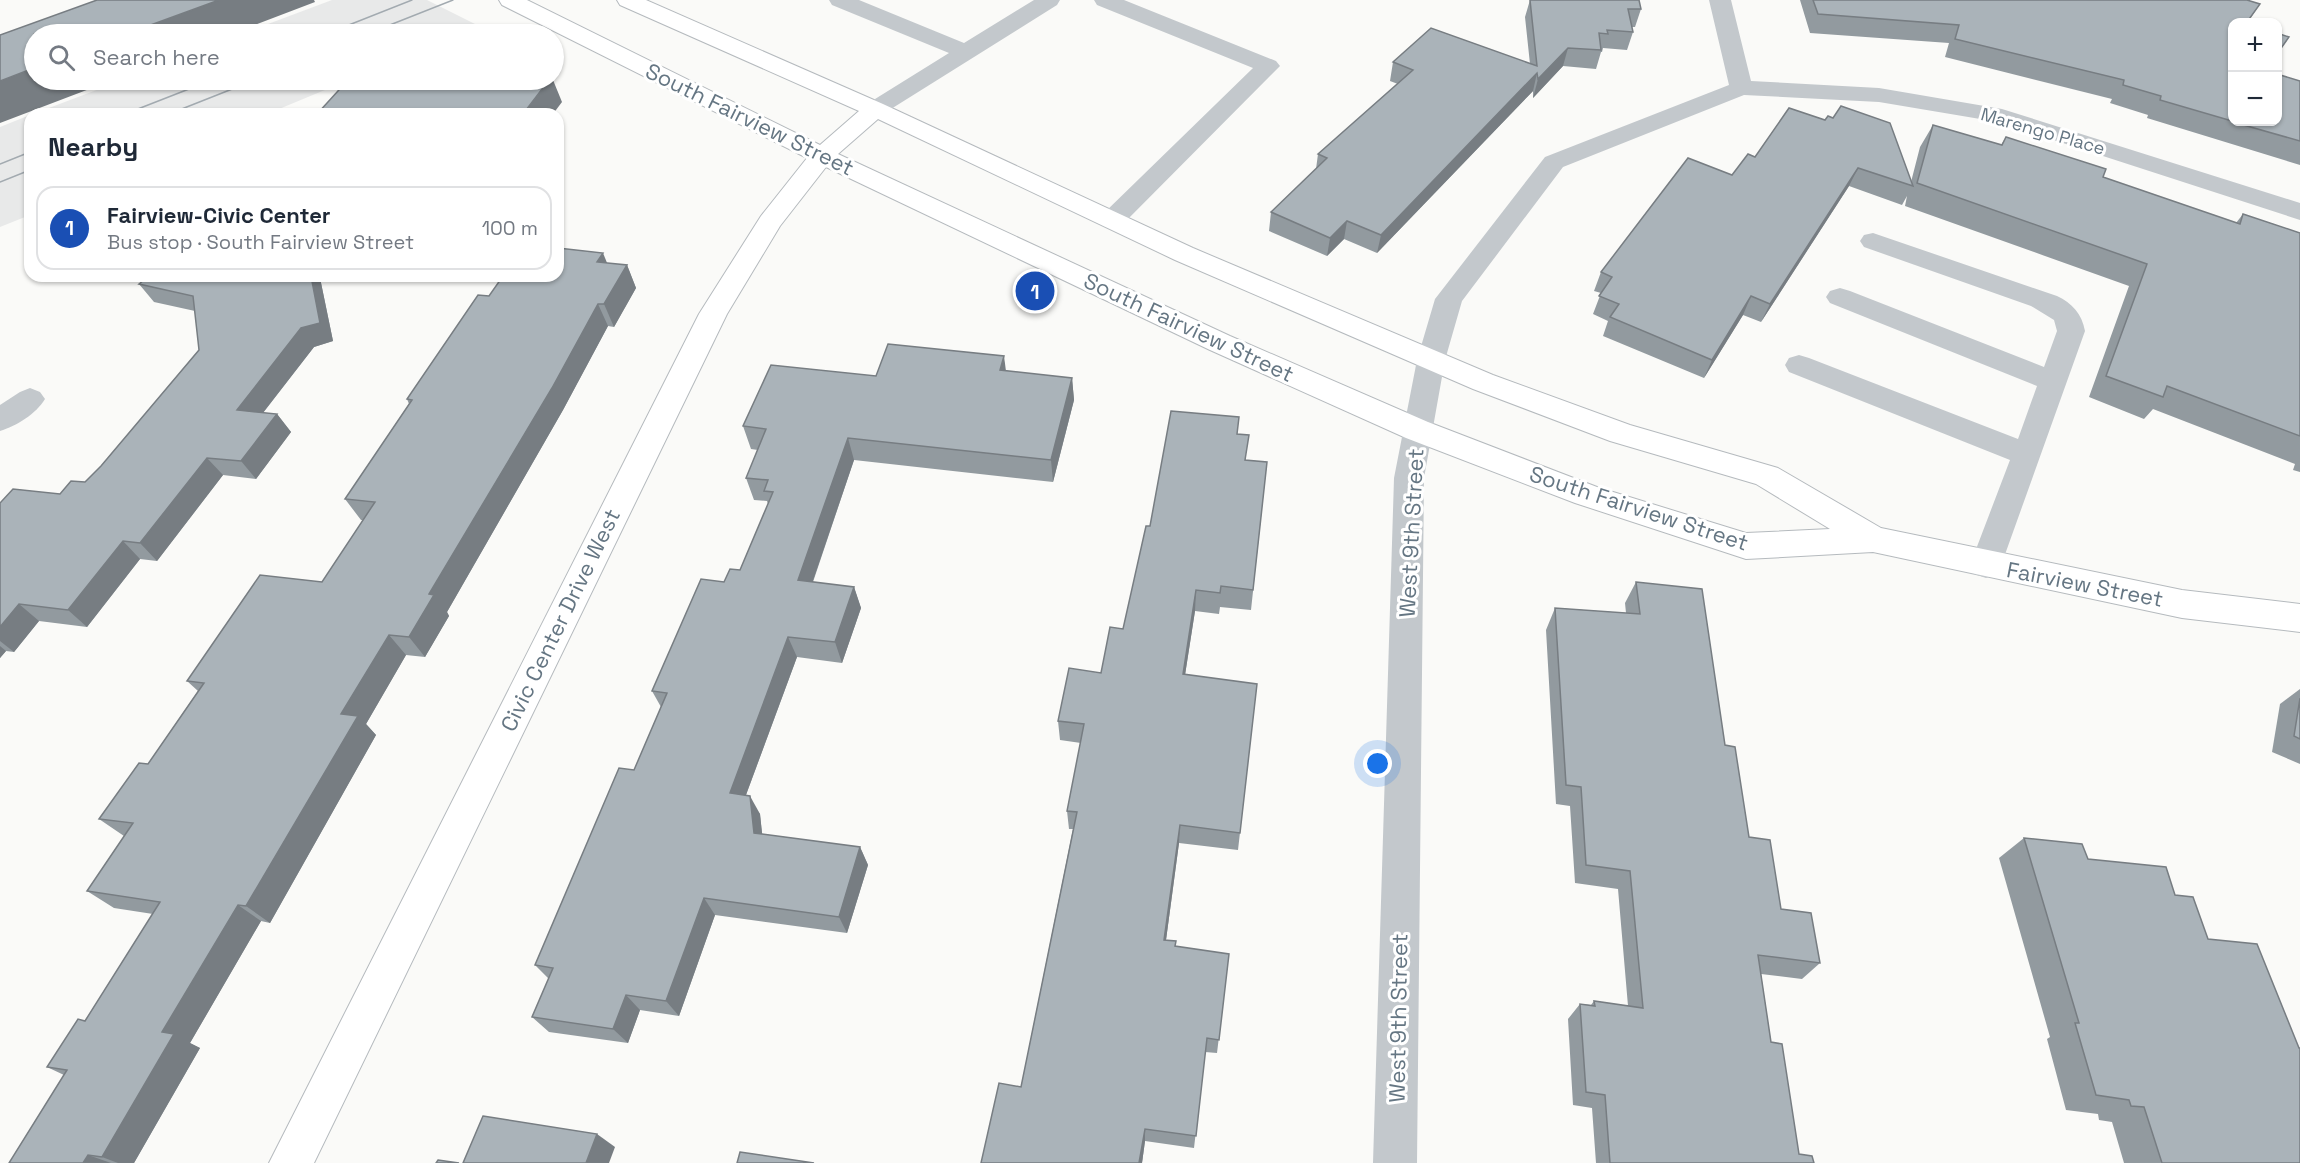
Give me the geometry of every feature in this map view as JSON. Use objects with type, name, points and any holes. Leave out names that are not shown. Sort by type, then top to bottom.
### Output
[{"type":"main road","name":"South Fairview Street","points":[[510,0],[558,24]]},
{"type":"main road","points":[[628,0],[875,109],[1184,254],[1431,360],[1536,403],[1610,429],[1767,476],[1873,539]]},
{"type":"main road","name":"South Fairview Street","points":[[564,27],[822,156],[1220,344],[1417,430],[1586,495],[1746,546],[1873,539]]},
{"type":"main road","name":"Civic Center Drive West","points":[[291,1163],[713,314],[770,222],[822,156],[875,109]]},
{"type":"main road","name":"Fairview Street","points":[[1873,539],[1986,565],[2182,604],[2300,618]]},
{"type":"street","points":[[840,0],[966,52]]},
{"type":"street","points":[[875,109],[1049,0]]},
{"type":"street","points":[[1105,0],[1268,66],[1112,220]]},
{"type":"street","points":[[1720,0],[1741,88]]},
{"type":"street","name":"Marengo Place","points":[[1741,88],[1879,94],[2002,116],[2300,212]]},
{"type":"street","name":"West 9th Street","points":[[1395,1163],[1409,478],[1431,360],[1449,299],[1554,162],[1741,88]]},
{"type":"street","points":[[1873,241],[2062,309],[2070,320],[2071,331],[1986,565]]},
{"type":"street","points":[[1840,297],[2052,381]]},
{"type":"street","points":[[1799,365],[2027,455]]},
{"type":"street","points":[[0,420],[30,399]]},
{"type":"shaded area","points":[[332,0],[427,0],[475,24],[268,24]]},
{"type":"shaded area","points":[[97,90],[325,90],[281,108],[49,108]]},
{"type":"shaded area","points":[[24,117],[24,217],[0,227],[0,127]]},
{"type":"building","points":[[97,0],[219,0],[153,24],[30,24]]},
{"type":"building","points":[[1530,0],[1639,0],[1641,9],[1628,9],[1633,32],[1607,30],[1608,34],[1599,33],[1601,50],[1568,48],[1538,79],[1537,73],[1381,235],[1347,221],[1330,238],[1271,212],[1327,158],[1318,154],[1413,70],[1393,62],[1431,28],[1537,66]]},
{"type":"building","points":[[1813,0],[2247,0],[2260,4],[2250,18],[2228,18],[2228,120],[2160,100],[2161,96],[2123,85],[2124,80],[1955,39],[1959,25],[1818,14]]},
{"type":"building","points":[[24,26],[24,72],[0,81],[0,35]]},
{"type":"building","points":[[2282,35],[2289,37],[2282,47]]},
{"type":"building","points":[[2282,76],[2300,81],[2300,141],[2247,126],[2282,126]]},
{"type":"building","points":[[339,90],[541,90],[528,108],[322,108]]},
{"type":"building","points":[[1841,106],[1890,123],[1913,186],[1858,168],[1770,304],[1751,296],[1712,360],[1610,317],[1619,304],[1599,296],[1612,277],[1601,272],[1688,158],[1732,175],[1748,154],[1755,157],[1789,108],[1825,120],[1828,116],[1833,118]]},
{"type":"building","points":[[1933,125],[2002,145],[2006,137],[2106,169],[2103,177],[2240,224],[2243,214],[2300,233],[2300,436],[2167,386],[2163,397],[2106,376],[2147,264],[1917,183]]},
{"type":"building","points":[[564,249],[603,253],[597,262],[627,265],[604,304],[598,304],[552,388],[429,594],[434,595],[409,637],[389,635],[341,714],[358,716],[246,906],[238,905],[162,1032],[174,1034],[102,1157],[88,1155],[83,1163],[9,1163],[67,1070],[47,1067],[78,1019],[85,1021],[160,902],[87,891],[133,823],[99,819],[139,763],[148,764],[204,683],[187,681],[260,575],[322,582],[375,502],[345,499],[412,400],[407,399],[478,295],[489,296],[499,282],[564,282]]},
{"type":"building","points":[[142,282],[312,282],[320,323],[301,328],[237,410],[277,414],[241,461],[207,458],[140,543],[123,541],[68,610],[19,604],[0,627],[0,503],[13,489],[60,494],[71,481],[85,482],[199,350],[193,296],[139,284]]},
{"type":"building","points":[[888,344],[1004,356],[1000,370],[1072,378],[1051,460],[848,438],[798,580],[854,587],[835,642],[788,637],[730,793],[750,796],[754,833],[860,847],[839,917],[704,898],[666,1001],[626,995],[613,1029],[532,1017],[553,968],[535,965],[619,768],[634,770],[667,693],[652,691],[701,579],[724,582],[730,569],[740,570],[773,492],[764,491],[768,480],[746,478],[766,429],[743,426],[771,365],[876,376]]},
{"type":"building","points":[[1171,411],[1239,417],[1237,434],[1249,435],[1245,460],[1267,462],[1253,590],[1221,586],[1220,593],[1196,590],[1183,674],[1257,684],[1240,833],[1180,825],[1164,940],[1176,941],[1175,946],[1229,954],[1219,1040],[1207,1038],[1196,1136],[1145,1129],[1139,1163],[981,1163],[999,1083],[1021,1087],[1077,812],[1067,811],[1084,724],[1058,721],[1069,668],[1101,673],[1110,627],[1123,629],[1146,526],[1150,526]]},
{"type":"building","points":[[1636,582],[1702,589],[1725,745],[1735,747],[1749,837],[1770,840],[1781,909],[1811,913],[1820,963],[1758,955],[1771,1042],[1782,1044],[1799,1154],[1812,1156],[1814,1163],[1610,1163],[1605,1095],[1586,1092],[1580,1004],[1595,1006],[1594,1001],[1643,1008],[1630,871],[1586,865],[1581,787],[1566,785],[1555,608],[1640,614]]},
{"type":"building","points":[[2300,698],[2300,739],[2294,736]]},
{"type":"building","points":[[2024,838],[2082,844],[2088,859],[2166,867],[2175,895],[2193,897],[2208,939],[2257,944],[2300,1048],[2300,1163],[2162,1163],[2144,1107],[2131,1106],[2129,1100],[2096,1095],[2075,1023],[2079,1023]]},
{"type":"building","points":[[483,1116],[597,1134],[586,1163],[463,1163]]},
{"type":"building","points":[[740,1152],[814,1163],[737,1163]]},
{"type":"building","points":[[438,1160],[459,1163],[436,1163]]},
{"type":"tram line","points":[[351,24],[412,0]]},
{"type":"tram line","points":[[392,24],[453,0]]},
{"type":"tram line","points":[[140,108],[186,90]]},
{"type":"tram line","points":[[184,108],[230,90]]},
{"type":"tram line","points":[[0,164],[24,154]]},
{"type":"tram line","points":[[0,182],[24,172]]},
{"type":"place","name":"Fairview-Civic Center","points":[[1035,291]]}]
